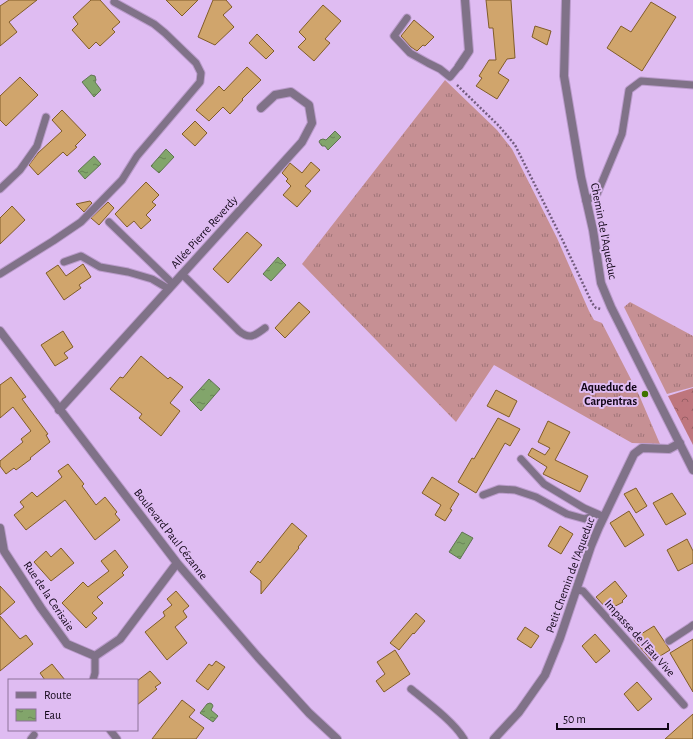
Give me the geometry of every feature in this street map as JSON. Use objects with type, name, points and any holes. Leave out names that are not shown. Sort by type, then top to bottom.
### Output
[{"type":"street","points":[[459,66],[469,51],[465,0]]},
{"type":"street","name":"Chemin de l'Aqueduc","points":[[566,0],[564,76],[581,178],[601,283],[610,307],[693,470]]},
{"type":"street","name":"Allée Pierre Reverdy","points":[[59,410],[302,142],[312,123],[309,105],[291,92],[275,95],[261,108]]},
{"type":"street","name":"Boulevard Paul Cézanne","points":[[0,331],[177,563],[283,685],[309,713],[337,739]]},
{"type":"street","name":"Petit Chemin de l'Aqueduc","points":[[494,739],[519,712],[545,675],[560,638],[600,515],[634,454],[642,448],[669,449],[680,444]]},
{"type":"street","name":"Rue de la Cerisaie","points":[[0,528],[4,551],[41,608],[68,644],[95,656]]},
{"type":"street","points":[[95,656],[120,639],[177,563]]},
{"type":"lane","points":[[0,274],[81,222],[122,180],[137,156],[200,82],[201,73],[196,63],[165,33],[154,24],[114,2]]},
{"type":"lane","points":[[407,18],[394,36],[410,53],[440,69],[450,77],[459,66]]},
{"type":"lane","points":[[586,201],[597,194],[622,134],[629,90],[641,81],[693,85]]},
{"type":"lane","points":[[0,189],[20,170],[37,146],[46,117]]},
{"type":"lane","points":[[109,222],[171,286]]},
{"type":"lane","points":[[64,262],[81,256],[100,267],[128,272],[171,286]]},
{"type":"lane","points":[[182,274],[238,331],[244,335],[253,336],[265,328]]},
{"type":"lane","points":[[521,459],[544,484],[584,508],[600,515]]},
{"type":"lane","points":[[483,495],[499,490],[515,490],[536,497],[568,514],[585,519],[600,515]]},
{"type":"lane","name":"Impasse de l'Eau Vive","points":[[576,590],[583,591],[684,705]]},
{"type":"lane","points":[[669,641],[693,625]]},
{"type":"lane","points":[[93,679],[95,673],[95,656]]},
{"type":"lane","points":[[411,689],[449,722],[464,739]]},
{"type":"lane","points":[[111,731],[117,739]]},
{"type":"path","points":[[454,82],[500,126],[515,145],[592,303],[596,308],[603,310],[610,307]]},
{"type":"green space","points":[[445,80],[497,130],[512,149],[557,238],[589,311],[594,320],[602,323],[639,395],[660,444],[632,443],[494,365],[456,422],[302,264]]},
{"type":"green space","points":[[630,302],[693,336],[693,387],[667,394],[624,307]]},
{"type":"green space","points":[[693,388],[693,445],[668,396]]},
{"type":"water","points":[[91,75],[95,76],[95,82],[101,90],[94,97],[82,82]]},
{"type":"water","points":[[335,131],[341,137],[328,150],[319,142],[323,139],[326,140]]},
{"type":"water","points":[[166,149],[174,157],[159,173],[151,166]]},
{"type":"water","points":[[94,156],[101,164],[85,179],[78,171]]},
{"type":"water","points":[[278,257],[286,265],[271,281],[263,274]]},
{"type":"water","points":[[209,379],[220,389],[201,411],[190,400]]},
{"type":"water","points":[[462,532],[473,538],[460,559],[449,552]]},
{"type":"water","points":[[210,703],[213,706],[211,710],[218,716],[213,722],[200,713],[207,704]]},
{"type":"building","points":[[9,0],[37,0],[9,22],[17,32],[0,46],[0,6]]},
{"type":"building","points":[[91,0],[100,0],[120,22],[112,29],[115,32],[100,46],[96,42],[89,49],[72,30],[78,24],[73,17]]},
{"type":"building","points":[[166,0],[198,0],[182,16]]},
{"type":"building","points":[[213,0],[226,0],[232,7],[223,15],[234,27],[215,45],[198,37]]},
{"type":"building","points":[[486,0],[511,0],[515,58],[507,59],[498,73],[509,80],[497,99],[476,86],[482,78],[479,76],[489,60],[496,60],[493,28],[489,28]]},
{"type":"building","points":[[651,2],[676,17],[642,71],[607,48],[621,26],[631,32]]},
{"type":"building","points":[[323,5],[341,21],[325,39],[330,43],[314,61],[298,47],[306,39],[299,32]]},
{"type":"building","points":[[414,20],[434,37],[425,46],[423,45],[417,51],[401,36]]},
{"type":"building","points":[[535,26],[551,31],[547,45],[532,37]]},
{"type":"building","points":[[257,34],[274,51],[266,59],[249,43]]},
{"type":"building","points":[[247,67],[261,80],[242,99],[243,100],[230,114],[223,107],[209,121],[196,110],[219,86],[224,91]]},
{"type":"building","points":[[20,77],[38,95],[6,126],[0,120],[0,96]]},
{"type":"building","points":[[62,110],[86,135],[75,146],[77,147],[67,156],[63,152],[38,175],[29,165],[38,153],[62,131],[52,120]]},
{"type":"building","points":[[195,121],[207,133],[195,146],[182,134]]},
{"type":"building","points":[[311,162],[320,170],[305,186],[311,191],[297,207],[283,195],[291,186],[286,181],[288,179],[282,173],[290,163],[302,173]]},
{"type":"building","points":[[146,182],[159,195],[152,202],[156,205],[146,215],[151,220],[141,229],[134,221],[127,227],[115,214]]},
{"type":"building","points":[[90,201],[92,203],[84,212],[76,204]]},
{"type":"building","points":[[108,202],[114,208],[99,225],[91,218]]},
{"type":"building","points":[[12,206],[25,220],[0,244],[0,218]]},
{"type":"building","points":[[247,232],[262,245],[228,283],[213,269]]},
{"type":"building","points":[[83,264],[91,277],[79,285],[81,288],[64,300],[46,273],[58,265],[66,276]]},
{"type":"building","points":[[299,302],[310,312],[285,338],[275,328]]},
{"type":"building","points":[[63,331],[73,347],[64,353],[68,358],[55,366],[41,345]]},
{"type":"building","points":[[141,356],[168,379],[170,377],[183,387],[170,403],[180,411],[161,436],[139,418],[142,414],[110,389],[120,377],[123,378]]},
{"type":"building","points":[[11,377],[26,397],[22,399],[48,434],[46,435],[50,442],[16,470],[14,468],[6,474],[0,466],[0,461],[23,442],[21,439],[31,431],[13,407],[0,418],[0,385]]},
{"type":"building","points":[[496,390],[517,401],[509,417],[487,406]]},
{"type":"building","points":[[498,418],[520,429],[510,446],[505,443],[476,493],[458,482],[472,458],[474,459]]},
{"type":"building","points":[[548,421],[570,432],[555,460],[588,476],[580,492],[543,474],[547,467],[528,455],[532,448],[545,455],[550,448],[538,442]]},
{"type":"building","points":[[68,464],[84,484],[82,486],[96,505],[105,497],[117,512],[115,514],[120,520],[95,540],[65,500],[26,530],[14,515],[24,507],[20,502],[32,492],[37,497],[62,477],[58,471]]},
{"type":"building","points":[[432,477],[459,494],[445,521],[435,515],[441,505],[422,493]]},
{"type":"building","points":[[636,488],[647,506],[636,513],[624,494]]},
{"type":"building","points":[[672,493],[686,514],[666,525],[653,503]]},
{"type":"building","points":[[629,511],[644,535],[625,547],[610,523]]},
{"type":"building","points":[[292,523],[307,536],[261,594],[261,581],[250,572],[258,561],[260,563]]},
{"type":"building","points":[[560,526],[573,534],[561,554],[548,546]]},
{"type":"building","points":[[687,539],[693,551],[693,563],[678,571],[667,550]]},
{"type":"building","points":[[61,548],[74,563],[51,581],[34,562],[46,551],[51,557]]},
{"type":"building","points":[[115,550],[128,567],[122,573],[124,575],[97,597],[103,603],[92,613],[97,618],[86,628],[62,603],[83,582],[88,587],[109,571],[101,561]]},
{"type":"building","points":[[615,581],[627,596],[622,601],[623,602],[608,610],[596,597]]},
{"type":"building","points":[[0,586],[15,602],[0,615]]},
{"type":"building","points":[[176,591],[189,606],[183,611],[187,617],[175,627],[187,643],[167,660],[145,632],[165,616],[163,612],[172,605],[167,599]]},
{"type":"building","points":[[416,613],[425,621],[399,650],[390,643]]},
{"type":"building","points":[[0,616],[20,639],[26,635],[33,644],[0,671]]},
{"type":"building","points":[[654,626],[670,650],[652,661],[633,639]]},
{"type":"building","points":[[525,627],[539,636],[531,648],[517,639]]},
{"type":"building","points":[[595,634],[610,651],[596,663],[582,646]]},
{"type":"building","points":[[693,639],[693,692],[670,653]]},
{"type":"building","points":[[395,650],[410,674],[384,692],[376,681],[385,674],[377,662]]},
{"type":"building","points":[[216,661],[225,667],[208,690],[196,681],[209,664],[212,666]]},
{"type":"building","points":[[52,664],[64,679],[44,679],[40,673]]},
{"type":"building","points":[[150,671],[161,683],[155,687],[157,689],[138,704],[138,680]]},
{"type":"building","points":[[637,682],[652,699],[638,711],[624,694]]},
{"type":"building","points":[[182,700],[195,710],[189,717],[204,728],[196,739],[152,739]]},
{"type":"building","points":[[693,714],[693,739],[665,739]]},
{"type":"place","name":"Aqueduc de Carpentras","points":[[645,394]]}]
